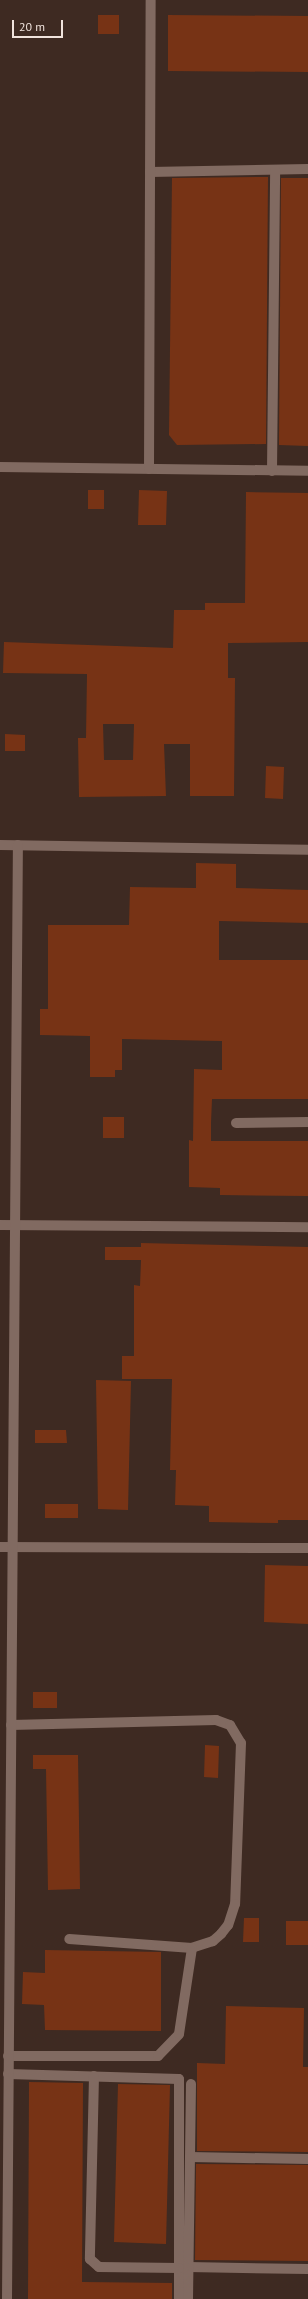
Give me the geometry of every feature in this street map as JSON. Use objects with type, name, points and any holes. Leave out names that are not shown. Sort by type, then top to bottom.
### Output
[{"type":"street","points":[[149,469],[151,0]]},
{"type":"street","points":[[150,172],[308,169]]},
{"type":"street","points":[[272,471],[275,170]]},
{"type":"street","points":[[0,467],[308,471]]},
{"type":"street","points":[[0,845],[308,850]]},
{"type":"street","points":[[7,2299],[3,2267],[8,2074],[18,845]]},
{"type":"street","points":[[236,1123],[308,1122]]},
{"type":"street","points":[[0,1226],[308,1227]]},
{"type":"street","points":[[0,1547],[308,1548]]},
{"type":"street","points":[[11,1724],[216,1720],[235,1730],[242,1750],[235,1904],[228,1925],[221,1934],[213,1941],[192,1948],[69,1939]]},
{"type":"street","points":[[8,2056],[158,2056],[179,2034],[192,1948]]},
{"type":"street","points":[[8,2074],[175,2077],[181,2082],[184,2268],[188,2299]]},
{"type":"street","points":[[94,2076],[90,2259],[100,2266],[308,2269]]},
{"type":"street","points":[[179,2299],[184,2268],[190,2157],[191,2084]]},
{"type":"street","points":[[190,2157],[308,2159]]},
{"type":"building","points":[[98,15],[119,15],[119,34],[98,34]]},
{"type":"building","points":[[168,15],[308,16],[308,72],[168,71]]},
{"type":"building","points":[[268,177],[266,444],[177,445],[169,435],[172,178]]},
{"type":"building","points":[[281,178],[308,178],[308,446],[279,445]]},
{"type":"building","points":[[88,490],[104,490],[104,509],[88,509]]},
{"type":"building","points":[[139,490],[167,491],[166,525],[138,525]]},
{"type":"building","points":[[246,492],[308,493],[308,642],[228,643],[228,678],[235,678],[234,796],[190,796],[190,744],[164,744],[166,796],[79,797],[78,738],[86,738],[87,674],[3,673],[4,642],[173,648],[174,610],[205,610],[205,603],[245,603]],"holes":[[[103,724],[134,724],[133,760],[104,760]]]},
{"type":"building","points":[[5,734],[25,735],[25,751],[5,751]]},
{"type":"building","points":[[266,766],[284,767],[283,799],[265,798]]},
{"type":"building","points":[[196,863],[236,864],[236,888],[308,890],[308,923],[219,921],[219,960],[308,960],[308,1099],[212,1099],[211,1141],[308,1141],[308,1196],[220,1195],[220,1188],[189,1187],[189,1140],[193,1141],[194,1069],[222,1070],[222,1041],[122,1039],[122,1070],[115,1070],[115,1077],[90,1077],[90,1036],[40,1035],[40,1009],[48,1009],[48,925],[129,925],[130,887],[196,888]]},
{"type":"building","points":[[103,1117],[124,1117],[124,1138],[103,1138]]},
{"type":"building","points":[[141,1243],[308,1247],[308,1520],[278,1520],[278,1523],[209,1522],[209,1506],[175,1505],[176,1470],[170,1470],[172,1379],[122,1379],[122,1356],[134,1356],[134,1285],[140,1286],[141,1260],[105,1260],[105,1247],[141,1247]]},
{"type":"building","points":[[96,1380],[131,1381],[128,1510],[98,1509]]},
{"type":"building","points":[[35,1430],[66,1430],[67,1443],[35,1443]]},
{"type":"building","points":[[45,1504],[78,1504],[78,1518],[45,1518]]},
{"type":"building","points":[[265,1565],[308,1566],[308,1624],[264,1622]]},
{"type":"building","points":[[33,1692],[57,1692],[57,1708],[33,1708]]},
{"type":"building","points":[[205,1745],[219,1746],[218,1778],[204,1777]]},
{"type":"building","points":[[33,1755],[78,1755],[80,1889],[48,1890],[46,1769],[33,1769]]},
{"type":"building","points":[[244,1918],[259,1918],[259,1942],[243,1942]]},
{"type":"building","points":[[286,1921],[308,1921],[308,1945],[286,1945]]},
{"type":"building","points":[[45,1950],[161,1952],[161,2031],[45,2030],[44,2005],[22,2004],[23,1972],[45,1973]]},
{"type":"building","points":[[226,2006],[304,2008],[303,2067],[308,2067],[308,2152],[197,2151],[197,2063],[225,2064]]},
{"type":"building","points":[[29,2082],[83,2083],[82,2282],[172,2283],[172,2299],[28,2299]]},
{"type":"building","points":[[118,2084],[170,2085],[166,2244],[114,2242]]},
{"type":"building","points":[[196,2164],[308,2165],[308,2261],[195,2260]]}]
